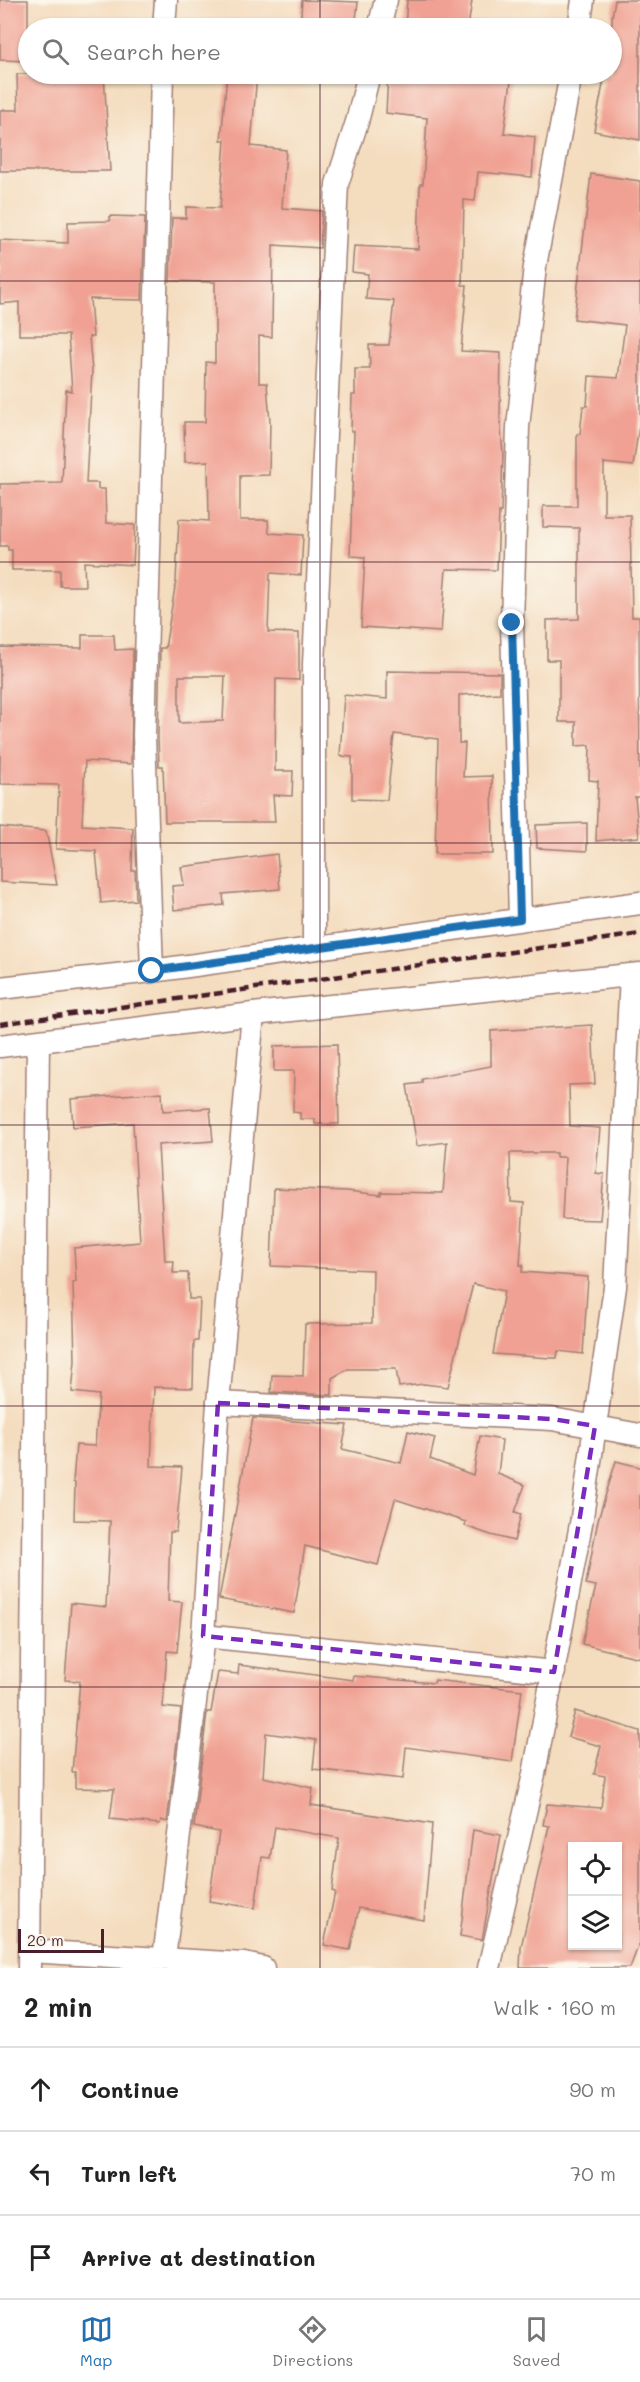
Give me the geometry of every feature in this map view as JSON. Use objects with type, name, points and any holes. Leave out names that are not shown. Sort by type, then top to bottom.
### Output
[{"type":"street","points":[[165,18],[166,0]]},
{"type":"street","points":[[382,18],[386,0]]},
{"type":"street","points":[[580,18],[583,0]]},
{"type":"street","points":[[152,971],[144,735],[162,84]]},
{"type":"street","points":[[315,947],[314,664],[337,184],[366,84]]},
{"type":"street","points":[[520,919],[512,623],[518,427],[535,266],[569,84]]},
{"type":"street","points":[[0,988],[152,971],[640,903]]},
{"type":"street","points":[[0,1046],[253,1014],[635,975],[615,1287],[581,1524],[534,1774],[489,1968]]},
{"type":"street","points":[[164,1959],[203,1636],[218,1403],[253,1014]]},
{"type":"street","points":[[38,1042],[29,1959],[164,1959],[244,1964],[263,1968]]},
{"type":"street","points":[[218,1403],[540,1419],[640,1435]]},
{"type":"street","points":[[203,1636],[554,1672]]},
{"type":"highlighted area","points":[[218,1403],[552,1419],[595,1426],[554,1672],[203,1636]]},
{"type":"building","points":[[0,0],[28,0],[28,18],[18,18],[18,61],[0,60]]},
{"type":"building","points":[[302,0],[358,2],[356,18],[301,18]]},
{"type":"building","points":[[407,0],[472,0],[469,18],[406,18]]},
{"type":"building","points":[[615,0],[640,0],[640,140],[594,131],[603,84],[622,84],[622,18],[612,17]]},
{"type":"building","points":[[17,74],[18,84],[105,84],[110,171],[0,171],[0,110],[18,110]]},
{"type":"building","points":[[226,84],[256,84],[251,146],[286,150],[282,208],[322,211],[320,248],[273,245],[272,337],[259,336],[259,383],[267,383],[270,422],[269,475],[240,476],[240,520],[268,520],[269,533],[303,535],[301,575],[270,573],[268,632],[299,633],[299,680],[276,679],[275,771],[293,771],[292,796],[273,795],[275,822],[165,822],[163,766],[159,766],[158,735],[160,648],[165,648],[176,581],[179,519],[209,521],[208,461],[185,462],[184,422],[205,422],[206,362],[215,363],[215,282],[170,281],[172,218],[186,218],[186,207],[220,208],[225,140],[221,140]],"holes":[[[179,676],[225,676],[223,721],[179,723]]]},
{"type":"building","points":[[387,84],[511,84],[504,133],[535,137],[532,177],[478,172],[475,201],[464,200],[462,285],[467,285],[461,351],[501,353],[500,417],[503,454],[501,512],[499,512],[497,570],[446,569],[441,632],[361,627],[365,557],[350,556],[354,431],[351,431],[355,369],[370,369],[369,345],[389,345],[394,301],[366,299],[368,274],[352,272],[354,246],[418,249],[420,184],[423,184],[427,118],[386,113]]},
{"type":"building","points":[[591,174],[640,181],[640,419],[633,466],[604,463],[604,515],[630,515],[632,617],[639,617],[640,797],[635,797],[639,837],[596,841],[598,781],[589,780],[590,745],[576,746],[576,722],[559,722],[559,660],[547,660],[547,620],[579,619],[579,528],[543,527],[543,506],[577,506],[577,434],[580,434],[583,406],[587,406],[589,376],[618,378],[625,325],[574,319]]},
{"type":"building","points":[[110,216],[145,217],[142,300],[90,299],[93,337],[89,337],[92,371],[86,483],[98,483],[98,489],[105,489],[106,523],[135,525],[133,565],[84,562],[85,586],[60,586],[60,570],[12,570],[12,550],[8,550],[8,546],[0,546],[0,484],[62,483],[66,390],[72,391],[68,335],[19,335],[19,302],[0,304],[0,240],[68,243],[68,222],[110,221]]},
{"type":"building","points":[[82,635],[114,635],[115,650],[133,649],[131,764],[85,761],[82,825],[133,828],[132,871],[135,870],[136,900],[101,903],[96,851],[56,849],[59,785],[0,784],[0,647],[82,648]]},
{"type":"building","points":[[387,671],[500,673],[500,693],[459,695],[459,743],[465,743],[463,777],[492,776],[493,854],[435,854],[438,739],[394,734],[387,800],[352,799],[352,757],[340,756],[344,695],[387,699]]},
{"type":"building","points":[[587,823],[587,851],[537,848],[536,825]]},
{"type":"building","points":[[0,827],[46,831],[57,885],[0,882]]},
{"type":"building","points":[[277,854],[280,889],[223,894],[224,905],[174,910],[172,886],[184,885],[181,867]]},
{"type":"building","points":[[592,1025],[595,1084],[569,1085],[570,1126],[600,1128],[596,1173],[604,1174],[600,1220],[562,1219],[565,1157],[556,1157],[556,1153],[510,1153],[511,1202],[524,1203],[520,1265],[523,1265],[522,1272],[588,1277],[583,1354],[558,1351],[557,1358],[550,1358],[493,1354],[504,1291],[473,1284],[448,1387],[424,1384],[399,1387],[396,1369],[348,1369],[332,1378],[332,1395],[271,1392],[272,1375],[303,1376],[305,1324],[372,1323],[373,1270],[271,1266],[274,1188],[381,1195],[381,1192],[443,1193],[447,1142],[417,1146],[407,1085],[422,1083],[422,1079],[491,1066],[491,1031]]},
{"type":"building","points":[[337,1044],[339,1124],[315,1124],[315,1119],[300,1119],[300,1113],[293,1112],[294,1071],[274,1071],[274,1046]]},
{"type":"building","points":[[162,1092],[163,1111],[210,1108],[213,1141],[158,1145],[165,1261],[174,1261],[173,1273],[188,1273],[189,1299],[200,1299],[198,1341],[194,1341],[193,1388],[154,1387],[151,1466],[182,1467],[176,1532],[170,1532],[168,1601],[182,1602],[177,1652],[167,1651],[163,1707],[181,1709],[167,1822],[161,1820],[160,1824],[110,1819],[114,1789],[75,1788],[75,1772],[72,1772],[80,1681],[65,1680],[71,1603],[106,1607],[110,1521],[74,1520],[75,1483],[73,1482],[76,1445],[95,1446],[99,1395],[72,1392],[75,1361],[74,1248],[140,1242],[133,1123],[73,1127],[71,1099]]},
{"type":"building","points":[[253,1418],[347,1425],[342,1449],[401,1463],[408,1431],[435,1438],[430,1459],[473,1475],[480,1436],[502,1440],[498,1474],[525,1485],[515,1512],[521,1514],[514,1541],[465,1526],[466,1522],[395,1499],[378,1565],[305,1546],[294,1613],[219,1599]]},
{"type":"building","points":[[616,1461],[640,1467],[640,1658],[582,1644],[596,1586],[586,1584],[598,1520]]},
{"type":"building","points":[[239,1665],[353,1680],[354,1676],[434,1683],[435,1680],[522,1690],[512,1762],[406,1747],[403,1779],[313,1769],[316,1740],[266,1733],[263,1777],[313,1788],[311,1805],[432,1824],[424,1920],[359,1908],[350,1950],[324,1945],[335,1892],[332,1891],[339,1838],[275,1827],[270,1858],[262,1857],[255,1908],[209,1901],[219,1832],[194,1827],[207,1712],[211,1712],[218,1672],[238,1674]]},
{"type":"building","points":[[575,1711],[640,1731],[640,1941],[630,1968],[520,1968],[521,1947],[549,1826],[543,1825],[547,1804],[601,1808],[605,1776],[594,1774],[601,1746],[568,1737]]},
{"type":"building","points":[[473,1830],[501,1835],[482,1940],[460,1936]]},
{"type":"railway","points":[[0,1024],[640,934]]},
{"type":"route","points":[[152,971],[520,919],[512,623]]}]
